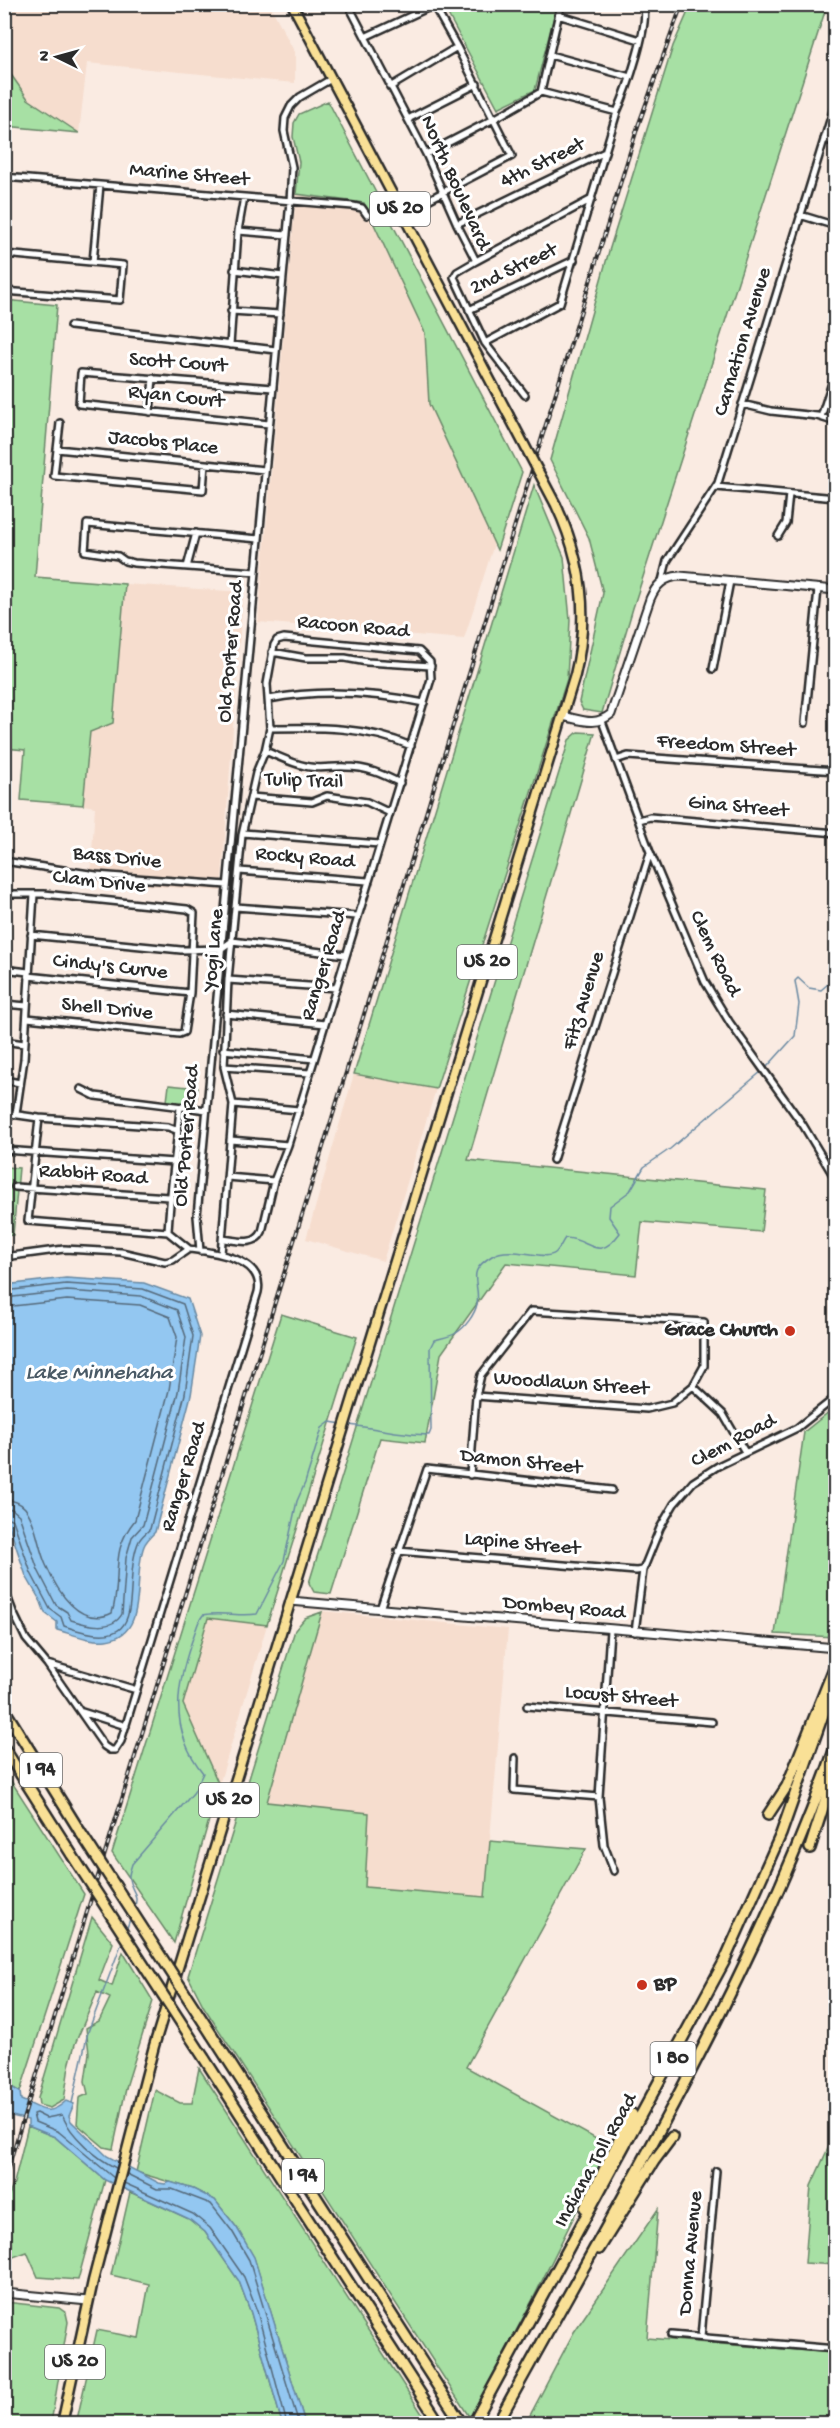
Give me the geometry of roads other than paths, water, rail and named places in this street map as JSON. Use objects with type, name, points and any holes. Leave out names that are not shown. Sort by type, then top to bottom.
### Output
[{"type":"highway","points":[[768,1815],[787,1786],[836,1663]]},
{"type":"highway","name":"Indiana Toll Road","points":[[473,2424],[724,1962],[781,1834],[836,1678]]},
{"type":"highway","name":"I 94","points":[[4,1709],[79,1830],[462,2424]]},
{"type":"highway","name":"Indiana Toll Road","points":[[497,2424],[687,2078],[743,1969],[800,1840],[836,1745]]},
{"type":"highway","name":"I 94","points":[[4,1748],[440,2424]]},
{"type":"highway","points":[[810,1848],[836,1767]]},
{"type":"highway","points":[[541,2300],[566,2244],[632,2114]]},
{"type":"highway","points":[[573,2285],[672,2137]]},
{"type":"main road","name":"US 20","points":[[62,2424],[88,2301],[154,2046],[578,666],[583,605],[581,582],[573,546],[556,505],[292,4]]},
{"type":"street","name":"North Boulevard","points":[[348,4],[426,154],[476,261],[457,272],[454,277],[485,343],[525,395]]},
{"type":"street","points":[[541,92],[561,4]]},
{"type":"street","name":"4th Street","points":[[457,224],[605,152],[640,40],[646,11],[643,4]]},
{"type":"street","points":[[365,37],[433,5],[458,47],[512,156],[403,213]]},
{"type":"street","points":[[558,15],[640,40]]},
{"type":"street","points":[[390,87],[458,47]]},
{"type":"street","points":[[550,55],[630,77]]},
{"type":"street","name":"Old Porter Road","points":[[200,1251],[197,1216],[290,201],[292,167],[284,131],[285,118],[291,106],[300,97],[331,79]]},
{"type":"street","points":[[408,120],[477,84]]},
{"type":"street","points":[[426,154],[495,119],[541,92],[619,109]]},
{"type":"street","name":"Carnation Avenue","points":[[662,581],[667,561],[716,487],[836,101]]},
{"type":"street","points":[[824,139],[836,143]]},
{"type":"street","points":[[485,343],[560,303],[605,152]]},
{"type":"street","name":"Marine Street","points":[[4,177],[359,207],[367,215]]},
{"type":"street","points":[[93,262],[100,184]]},
{"type":"street","points":[[230,345],[234,270],[244,197]]},
{"type":"street","points":[[476,261],[592,199]]},
{"type":"street","points":[[800,215],[836,226]]},
{"type":"street","points":[[238,231],[287,235]]},
{"type":"street","points":[[4,254],[123,265],[120,300],[4,291]]},
{"type":"street","name":"2nd Street","points":[[469,310],[574,260]]},
{"type":"street","points":[[234,270],[283,276]]},
{"type":"street","points":[[231,311],[280,314]]},
{"type":"street","points":[[70,326],[276,350]]},
{"type":"street","points":[[821,417],[836,370]]},
{"type":"street","name":"Scott Court","points":[[79,405],[81,373],[273,388]]},
{"type":"street","points":[[150,412],[153,378]]},
{"type":"street","points":[[742,404],[780,413],[821,417],[836,422]]},
{"type":"street","name":"Ryan Court","points":[[79,405],[269,424]]},
{"type":"street","points":[[60,423],[54,476],[203,490],[205,464]]},
{"type":"street","name":"Jacobs Place","points":[[57,449],[265,471]]},
{"type":"street","points":[[716,487],[836,498]]},
{"type":"street","points":[[778,537],[786,523],[789,494]]},
{"type":"street","points":[[256,572],[134,563],[118,556],[85,551],[87,524],[259,539]]},
{"type":"street","points":[[187,567],[196,533]]},
{"type":"street","points":[[563,716],[594,723],[602,721],[611,714],[650,599],[662,581],[680,576],[836,590]]},
{"type":"street","points":[[713,669],[730,581]]},
{"type":"street","points":[[806,723],[818,589]]},
{"type":"street","name":"Racoon Road","points":[[272,652],[277,640],[284,638],[412,648],[424,654],[431,666]]},
{"type":"street","points":[[272,652],[306,658],[345,658],[367,662],[431,666]]},
{"type":"street","name":"Yogi Lane","points":[[221,1254],[233,1104],[224,1067],[223,1050],[228,980],[243,833],[256,773],[266,751],[270,728],[267,684],[272,652]]},
{"type":"street","name":"Ranger Road","points":[[223,1239],[254,1242],[259,1238],[274,1181],[288,1145],[379,844],[400,783],[431,679],[431,666]]},
{"type":"street","points":[[269,699],[334,692],[395,697],[424,703]]},
{"type":"street","name":"Clem Road","points":[[602,721],[650,852],[705,982],[730,1023],[803,1125],[836,1180]]},
{"type":"street","points":[[270,728],[341,728],[390,738],[411,746]]},
{"type":"street","points":[[266,751],[303,766],[325,769],[345,766],[374,770],[400,783]]},
{"type":"street","name":"Freedom Street","points":[[616,760],[628,756],[836,771]]},
{"type":"street","name":"Tulip Trail","points":[[251,797],[312,802],[327,796],[367,802],[390,813]]},
{"type":"street","name":"Gina Street","points":[[639,820],[650,817],[836,833]]},
{"type":"street","points":[[243,833],[379,844]]},
{"type":"street","name":"Fitz Avenue","points":[[553,1160],[650,852]]},
{"type":"street","name":"Bass Drive","points":[[4,861],[96,875],[226,885]]},
{"type":"street","name":"Rocky Road","points":[[239,871],[368,881]]},
{"type":"street","points":[[4,894],[34,894],[27,1018],[16,1114]]},
{"type":"street","name":"Clam Drive","points":[[34,894],[190,909],[194,916],[192,950]]},
{"type":"street","points":[[235,907],[357,916]]},
{"type":"street","points":[[31,935],[192,950],[221,949],[232,941],[346,954]]},
{"type":"street","points":[[190,993],[192,950]]},
{"type":"street","name":"Cindy's Curve","points":[[4,969],[28,974],[190,993]]},
{"type":"street","points":[[228,980],[336,988]]},
{"type":"street","name":"Shell Drive","points":[[27,1018],[178,1034],[184,1032],[190,993]]},
{"type":"street","points":[[4,1004],[27,1006]]},
{"type":"street","points":[[226,1014],[325,1024]]},
{"type":"street","points":[[4,1041],[24,1044]]},
{"type":"street","points":[[223,1050],[314,1059]]},
{"type":"street","points":[[224,1067],[310,1073]]},
{"type":"street","points":[[4,1080],[20,1083]]},
{"type":"street","points":[[81,1089],[95,1096],[207,1110]]},
{"type":"street","points":[[233,1104],[299,1110]]},
{"type":"street","points":[[168,1232],[180,1107]]},
{"type":"street","points":[[4,1113],[39,1118],[168,1127],[176,1130]]},
{"type":"street","points":[[4,1257],[64,1249],[121,1252],[165,1262],[189,1249],[168,1232],[28,1221],[39,1118]]},
{"type":"street","points":[[230,1140],[288,1145]]},
{"type":"street","points":[[4,1150],[174,1162]]},
{"type":"street","points":[[227,1177],[274,1181]]},
{"type":"street","name":"Rabbit Road","points":[[15,1187],[170,1197]]},
{"type":"street","name":"Ranger Road","points":[[4,1588],[26,1639],[47,1664],[104,1746],[114,1750],[119,1746],[126,1726],[259,1289],[259,1279],[256,1273],[245,1265],[221,1254],[189,1249]]},
{"type":"street","points":[[470,1474],[476,1396],[481,1375],[531,1311],[704,1322],[704,1366],[693,1386],[723,1414],[746,1452]]},
{"type":"street","name":"Woodlawn Street","points":[[476,1396],[646,1409],[672,1403],[693,1386]]},
{"type":"street","name":"Clem Road","points":[[635,1632],[643,1570],[660,1528],[674,1504],[693,1482],[746,1452],[797,1428],[836,1397]]},
{"type":"street","name":"Damon Street","points":[[399,1551],[427,1469],[612,1490]]},
{"type":"street","points":[[380,1609],[399,1551]]},
{"type":"street","name":"Lapine Street","points":[[399,1551],[643,1570]]},
{"type":"street","name":"Dombey Road","points":[[290,1601],[836,1648]]},
{"type":"street","points":[[610,1630],[599,1797],[604,1845],[614,1871]]},
{"type":"street","points":[[47,1664],[137,1690]]},
{"type":"street","name":"Locust Street","points":[[526,1706],[712,1722]]},
{"type":"street","points":[[80,1711],[126,1726]]},
{"type":"street","points":[[515,1758],[514,1790],[599,1797]]},
{"type":"street","name":"Donna Avenue","points":[[701,2337],[716,2171]]},
{"type":"street","points":[[4,2294],[88,2301]]},
{"type":"street","points":[[671,2334],[836,2349]]},
{"type":"water","name":"Lake Minnehaha","points":[[66,1278],[144,1283],[188,1299],[200,1336],[191,1395],[155,1532],[145,1544],[141,1558],[134,1616],[129,1627],[120,1636],[106,1640],[88,1639],[57,1630],[57,1622],[45,1613],[26,1576],[5,1514],[5,1285]]},
{"type":"water","points":[[4,2083],[20,2092],[21,2100],[44,2110],[54,2109],[66,2101],[74,2104],[69,2116],[71,2121],[107,2156],[159,2183],[170,2182],[193,2189],[215,2200],[237,2228],[254,2257],[305,2423],[282,2423],[251,2313],[239,2281],[205,2232],[189,2219],[105,2180],[55,2137],[28,2126],[28,2120],[12,2116],[5,2110]]},
{"type":"waterway","points":[[766,1068],[795,1036],[799,1004],[795,981],[798,978],[809,988],[821,990],[828,984],[832,953],[836,950]]},
{"type":"waterway","points":[[349,1425],[429,1435],[431,1430],[430,1348],[434,1340],[451,1336],[459,1331],[472,1316],[478,1296],[476,1273],[483,1262],[492,1256],[508,1252],[550,1255],[556,1252],[565,1238],[574,1239],[593,1247],[605,1247],[620,1233],[609,1217],[610,1206],[630,1191],[644,1167],[670,1149],[762,1071]]},
{"type":"waterway","points":[[134,1909],[136,1896],[129,1877],[132,1864],[194,1792],[203,1773],[191,1755],[179,1718],[181,1680],[199,1621],[203,1615],[210,1614],[257,1614],[284,1561],[297,1501],[322,1428],[330,1422],[342,1424]]},
{"type":"waterway","points":[[126,1931],[131,1916]]},
{"type":"waterway","points":[[72,2103],[88,2032],[122,1942]]},
{"type":"railway","points":[[4,2181],[638,126],[682,4]]},
{"type":"place","name":"Grace Church","points":[[790,1331]]},
{"type":"place","name":"BP","points":[[642,1985]]}]
